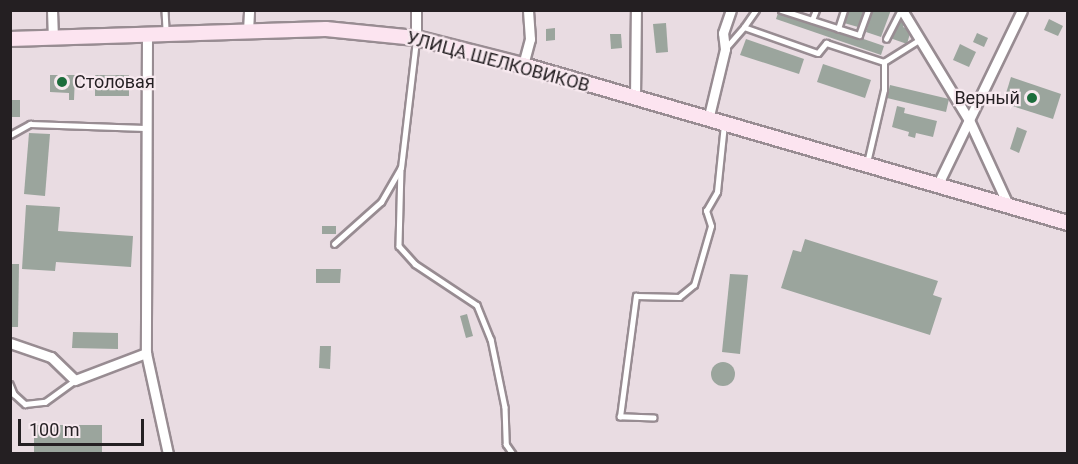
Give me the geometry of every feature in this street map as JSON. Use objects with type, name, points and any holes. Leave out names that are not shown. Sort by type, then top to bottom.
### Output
[{"type":"street","points":[[52,10],[53,38]]},
{"type":"street","points":[[248,31],[249,10]]},
{"type":"street","points":[[416,10],[416,38]]},
{"type":"street","points":[[523,65],[530,39],[528,10]]},
{"type":"street","points":[[635,99],[636,10]]},
{"type":"street","points":[[708,120],[725,49],[723,33],[731,10]]},
{"type":"street","points":[[902,10],[969,120],[1009,207]]},
{"type":"street","points":[[937,186],[1022,10]]},
{"type":"street","name":"УЛИЦА ШЕЛКОВИКОВ","points":[[10,39],[326,29],[416,38],[523,65],[1068,223]]},
{"type":"street","points":[[147,34],[146,353],[168,453]]},
{"type":"street","points":[[10,343],[51,357],[75,380],[146,353]]},
{"type":"lane","points":[[165,10],[166,34]]},
{"type":"lane","points":[[725,49],[756,10]]},
{"type":"lane","points":[[781,10],[859,35],[868,10]]},
{"type":"lane","points":[[812,20],[816,10]]},
{"type":"lane","points":[[838,29],[844,10]]},
{"type":"lane","points":[[886,39],[902,10]]},
{"type":"lane","points":[[744,27],[818,53],[826,43],[884,62]]},
{"type":"lane","points":[[416,38],[401,168],[399,246],[415,264],[477,305],[491,339],[505,407],[506,444],[513,453]]},
{"type":"lane","points":[[884,62],[920,39]]},
{"type":"lane","points":[[866,165],[884,90],[884,62]]},
{"type":"lane","points":[[10,135],[30,124],[145,128]]},
{"type":"lane","points":[[654,418],[620,417],[636,297],[679,297],[694,285],[711,226],[706,211],[717,192],[724,124]]},
{"type":"lane","points":[[334,244],[381,202],[401,168]]},
{"type":"lane","points":[[10,384],[14,394],[25,404],[45,402],[75,380]]},
{"type":"building","points":[[779,10],[884,46],[881,55],[776,19]]},
{"type":"building","points":[[849,10],[864,10],[858,27],[844,23]]},
{"type":"building","points":[[873,10],[891,10],[881,37],[866,32]]},
{"type":"building","points":[[897,16],[906,20],[903,27],[911,30],[907,44],[890,38]]},
{"type":"building","points":[[1049,19],[1063,26],[1058,36],[1044,30]]},
{"type":"building","points":[[666,23],[668,52],[656,53],[653,24]]},
{"type":"building","points":[[555,28],[555,40],[546,41],[546,29]]},
{"type":"building","points":[[977,33],[988,38],[984,47],[973,42]]},
{"type":"building","points":[[610,34],[621,34],[622,48],[611,49]]},
{"type":"building","points":[[746,39],[804,59],[799,74],[740,55]]},
{"type":"building","points":[[960,44],[976,52],[969,67],[953,60]]},
{"type":"building","points":[[823,64],[871,80],[865,98],[817,82]]},
{"type":"building","points":[[50,75],[75,75],[74,100],[69,100],[69,93],[50,92]]},
{"type":"building","points":[[95,75],[129,75],[129,96],[95,96]]},
{"type":"building","name":"Верный","points":[[1011,77],[1061,94],[1053,119],[1003,103]]},
{"type":"building","points":[[890,85],[949,99],[946,112],[887,98]]},
{"type":"building","points":[[10,100],[20,100],[20,117],[10,117]]},
{"type":"building","points":[[897,106],[905,108],[904,113],[937,121],[933,137],[916,133],[915,138],[908,136],[909,132],[892,127]]},
{"type":"building","points":[[1017,127],[1027,131],[1019,153],[1010,149]]},
{"type":"building","points":[[29,133],[50,134],[45,196],[24,194]]},
{"type":"building","points":[[26,205],[60,207],[58,231],[133,236],[131,267],[56,262],[55,271],[22,269]]},
{"type":"building","points":[[322,226],[336,226],[336,234],[322,234]]},
{"type":"building","points":[[805,239],[938,281],[933,295],[942,298],[930,335],[781,288],[793,250],[801,252]]},
{"type":"building","points":[[10,264],[19,264],[18,327],[10,327]]},
{"type":"building","points":[[316,269],[341,269],[340,283],[316,283]]},
{"type":"building","points":[[730,274],[748,275],[740,354],[722,352]]},
{"type":"building","points":[[467,314],[473,336],[466,338],[460,316]]},
{"type":"building","points":[[73,332],[118,333],[118,349],[72,348]]},
{"type":"building","points":[[320,346],[331,346],[330,369],[319,368]]},
{"type":"building","points":[[723,362],[731,366],[735,374],[731,382],[723,386],[715,382],[711,374],[715,366]]},
{"type":"building","points":[[34,425],[102,425],[102,454],[34,454]]},
{"type":"place","name":"Столовая","points":[[62,82]]},
{"type":"place","name":"Верный","points":[[1032,98]]}]
